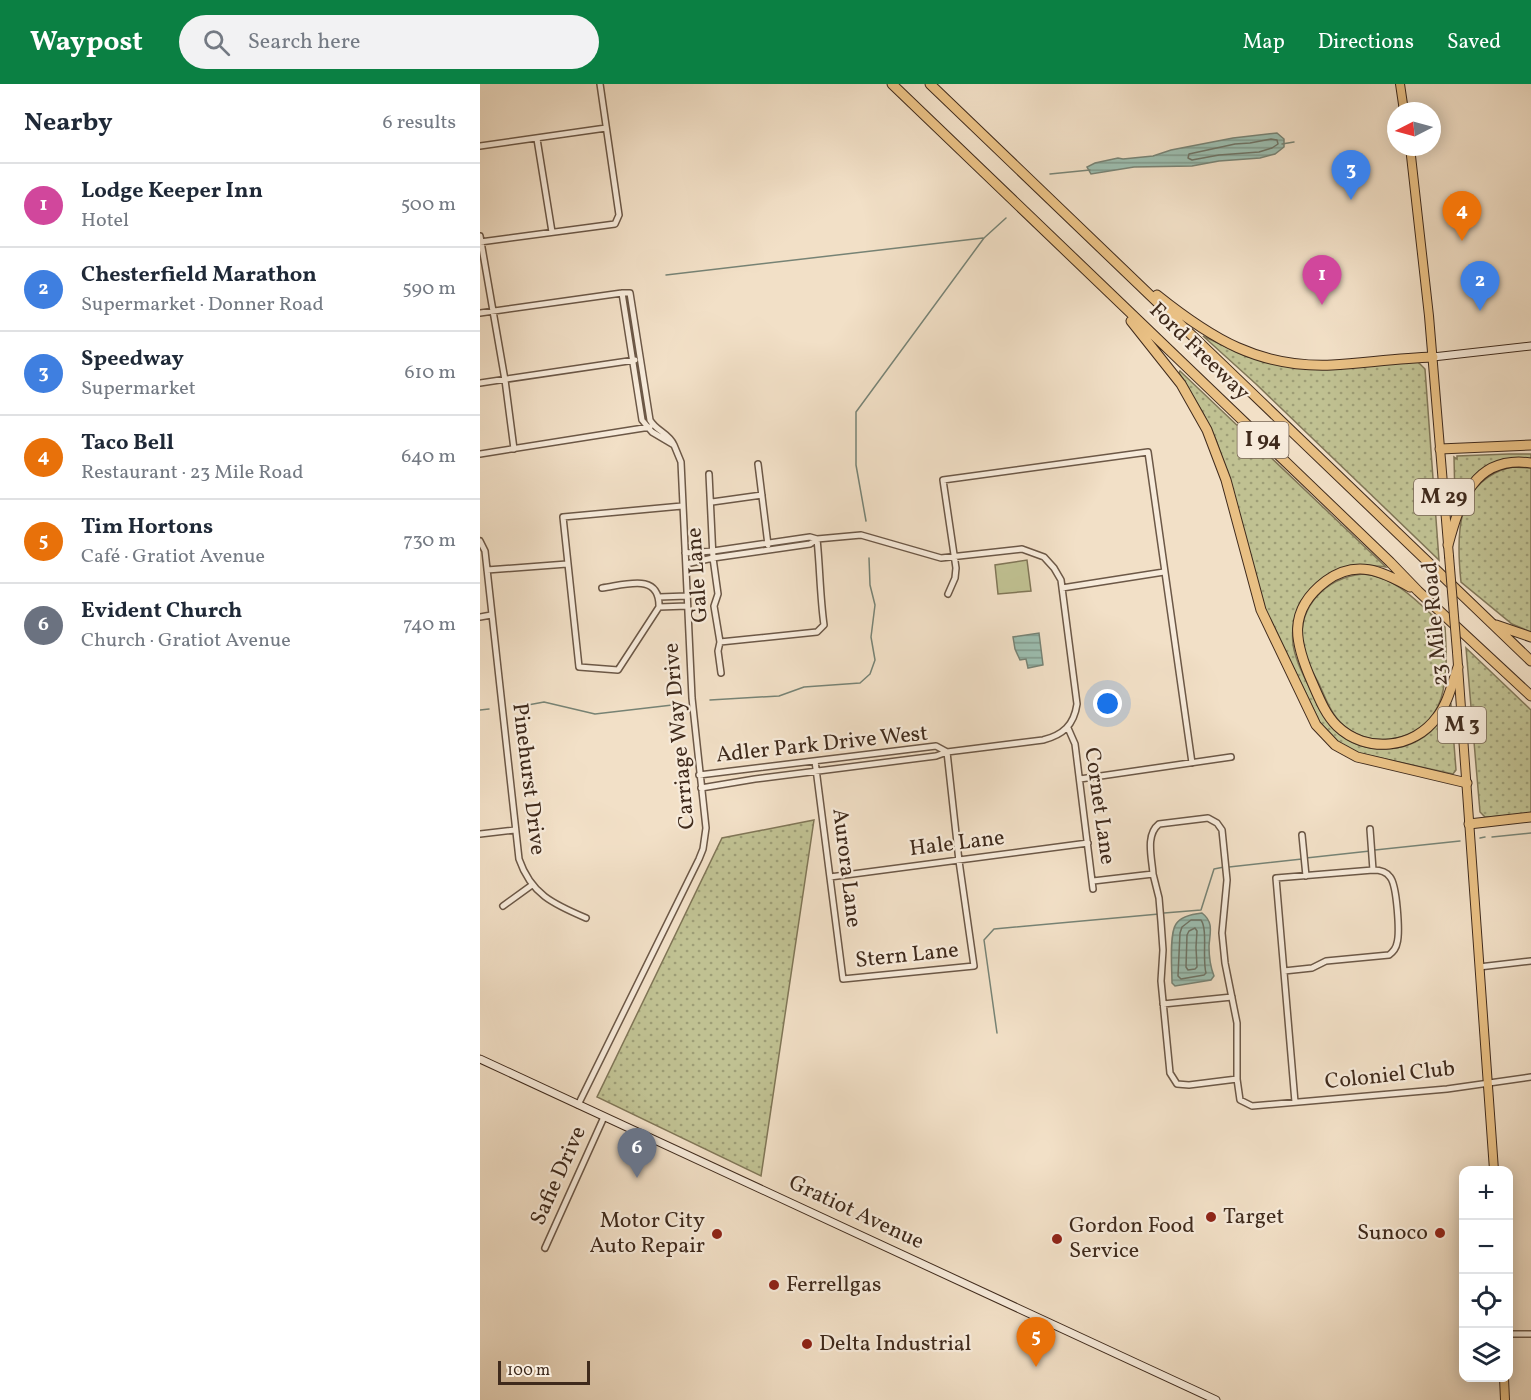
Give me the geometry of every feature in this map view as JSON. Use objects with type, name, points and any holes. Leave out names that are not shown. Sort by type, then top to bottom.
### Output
[{"type":"highway","name":"Ford Freeway","points":[[892,84],[1418,591],[1531,696]]},
{"type":"highway","name":"Ford Freeway","points":[[930,84],[1531,661]]},
{"type":"highway","points":[[1118,265],[1202,330],[1230,345],[1256,355],[1285,362],[1317,365],[1433,357]]},
{"type":"highway","points":[[1107,291],[1169,367],[1200,414],[1220,462],[1251,579],[1264,617],[1310,716],[1322,734],[1342,750],[1357,757],[1467,783]]},
{"type":"highway","points":[[1440,449],[1531,445]]},
{"type":"highway","points":[[1448,544],[1462,500],[1474,482],[1497,467],[1516,462],[1531,463]]},
{"type":"highway","points":[[1418,591],[1389,574],[1364,569],[1345,572],[1329,579],[1309,598],[1298,623],[1299,650],[1327,712],[1344,732],[1360,741],[1387,745],[1405,741],[1422,732],[1438,717],[1458,667]]},
{"type":"highway","points":[[1492,623],[1531,637]]},
{"type":"highway","points":[[1469,824],[1531,817]]},
{"type":"main road","points":[[1400,84],[1403,102]]},
{"type":"main road","name":"23 Mile Road","points":[[1411,156],[1433,357],[1467,783],[1494,1166]]},
{"type":"main road","points":[[1433,357],[1531,346]]},
{"type":"main road","name":"Gratiot Avenue","points":[[480,1059],[1216,1400]]},
{"type":"main road","points":[[1504,1382],[1505,1400]]},
{"type":"street","points":[[514,449],[494,312],[480,240],[615,224],[619,215],[600,84]]},
{"type":"street","points":[[480,146],[606,128]]},
{"type":"street","points":[[537,139],[552,232]]},
{"type":"street","points":[[622,293],[642,420],[651,427]]},
{"type":"street","points":[[480,313],[630,293],[651,427]]},
{"type":"street","points":[[480,383],[640,359]]},
{"type":"street","points":[[480,454],[651,427]]},
{"type":"street","name":"Carriage Way Drive","points":[[578,1106],[703,849],[706,828],[699,775],[687,606],[681,462],[674,445],[651,427]]},
{"type":"street","points":[[948,594],[955,578],[955,557],[943,480],[1148,452],[1192,763]]},
{"type":"street","points":[[758,464],[769,550]]},
{"type":"street","name":"Gale Lane","points":[[710,474],[712,502],[710,509],[718,594],[714,606],[720,642],[718,651],[721,673]]},
{"type":"street","points":[[712,502],[762,495]]},
{"type":"street","points":[[602,588],[649,584],[659,597],[659,607],[618,670],[579,667],[563,517],[682,506]]},
{"type":"street","points":[[686,564],[713,554],[768,543],[810,537],[817,539],[861,536],[942,558],[1022,549],[1044,557],[1061,580],[1077,704],[1076,712],[1068,728]]},
{"type":"street","points":[[685,552],[713,554],[769,550],[810,544],[817,539]]},
{"type":"street","points":[[720,642],[817,632],[824,625],[817,539]]},
{"type":"street","name":"Pinehurst Drive","points":[[480,541],[485,551],[519,859],[532,885],[552,902],[586,918]]},
{"type":"street","points":[[487,570],[567,564]]},
{"type":"street","points":[[1062,588],[1164,572]]},
{"type":"street","points":[[659,597],[687,596]]},
{"type":"street","points":[[659,607],[687,606]]},
{"type":"street","points":[[480,617],[491,615]]},
{"type":"street","name":"Adler Park Drive West","points":[[701,788],[1043,740],[1054,737],[1068,728]]},
{"type":"street","name":"Cornet Lane","points":[[1068,728],[1075,744],[1094,889]]},
{"type":"street","name":"Adler Park Drive West","points":[[699,775],[936,746],[947,752]]},
{"type":"street","points":[[947,752],[959,861]]},
{"type":"street","points":[[1080,779],[1231,757]]},
{"type":"street","name":"Aurora Lane","points":[[815,761],[843,980]]},
{"type":"street","points":[[1208,818],[1217,822],[1222,830],[1227,880],[1222,933],[1238,1048],[1237,1079],[1189,1085],[1177,1084],[1170,1073],[1161,981],[1163,950],[1159,898],[1153,874],[1150,837],[1153,829],[1160,824],[1208,818]]},
{"type":"street","points":[[480,834],[515,830]]},
{"type":"street","points":[[1370,830],[1373,870]]},
{"type":"street","points":[[1302,835],[1306,876]]},
{"type":"street","name":"Hale Lane","points":[[830,877],[1088,843]]},
{"type":"street","name":"Stern Lane","points":[[843,980],[974,966],[959,861]]},
{"type":"street","points":[[1284,971],[1312,968],[1326,961],[1389,955],[1393,952],[1398,939],[1394,885],[1386,873],[1373,870],[1276,878],[1295,1102]]},
{"type":"street","points":[[1092,881],[1153,874]]},
{"type":"street","points":[[503,906],[532,885]]},
{"type":"street","points":[[1479,967],[1531,961]]},
{"type":"street","points":[[1163,1004],[1232,997]]},
{"type":"street","name":"Coloniel Club","points":[[1237,1079],[1240,1100],[1252,1106],[1447,1089],[1531,1077]]},
{"type":"street","name":"Safie Drive","points":[[545,1248],[604,1117]]},
{"type":"street","points":[[1513,1334],[1531,1335]]},
{"type":"green space","points":[[1203,336],[1248,357],[1334,369],[1417,361],[1425,369],[1439,560],[1256,384]]},
{"type":"green space","points":[[1180,371],[1386,567],[1354,565],[1325,576],[1306,594],[1295,617],[1293,644],[1296,656],[1311,691],[1328,721],[1344,738],[1355,743],[1366,747],[1390,749],[1414,743],[1424,737],[1436,727],[1451,705],[1456,770],[1453,774],[1358,753],[1342,745],[1323,729],[1265,609],[1231,484],[1216,440],[1179,373]]},
{"type":"green space","points":[[1531,454],[1531,460],[1518,460],[1472,480],[1455,501],[1454,457],[1457,459],[1457,456]]},
{"type":"green space","points":[[1511,467],[1531,468],[1531,632],[1512,624],[1461,582],[1460,529],[1463,512],[1469,498],[1479,485],[1493,474]]},
{"type":"green space","points":[[1027,560],[1031,591],[998,594],[995,565]]},
{"type":"green space","points":[[1363,574],[1387,580],[1398,586],[1445,627],[1445,681],[1435,713],[1424,725],[1410,734],[1390,739],[1365,737],[1348,729],[1339,721],[1327,702],[1303,649],[1304,621],[1316,598],[1336,582]]},
{"type":"green space","points":[[1466,648],[1531,710],[1531,813],[1485,817],[1480,812]]},
{"type":"green space","points":[[814,820],[761,1176],[597,1097],[722,838]]},
{"type":"water","points":[[1277,133],[1284,139],[1284,147],[1275,154],[1260,158],[1219,161],[1192,166],[1134,167],[1091,174],[1087,167],[1118,158],[1153,156],[1171,150],[1233,138]]},
{"type":"water","points":[[1039,633],[1043,665],[1028,668],[1026,659],[1020,660],[1013,637]]},
{"type":"water","points":[[1202,913],[1210,924],[1209,954],[1214,976],[1211,980],[1175,986],[1172,983],[1171,961],[1174,929],[1178,921],[1184,917]]},
{"type":"waterway","points":[[1282,144],[1294,142]]},
{"type":"waterway","points":[[1050,174],[1090,170]]},
{"type":"waterway","points":[[866,521],[856,465],[856,412],[984,238],[1006,218]]},
{"type":"waterway","points":[[666,275],[983,238]]},
{"type":"waterway","points":[[710,700],[779,696],[804,687],[860,683],[870,674],[875,660],[871,637],[875,605],[870,585],[869,558]]},
{"type":"waterway","points":[[517,707],[544,702],[595,714],[681,704]]},
{"type":"waterway","points":[[480,710],[489,709]]},
{"type":"waterway","points":[[1492,837],[1531,833]]},
{"type":"waterway","points":[[1480,838],[1485,837]]},
{"type":"waterway","points":[[1375,850],[1460,841]]},
{"type":"waterway","points":[[1306,858],[1370,851]]},
{"type":"waterway","points":[[1229,867],[1302,859]]},
{"type":"waterway","points":[[1164,913],[1201,910],[1214,869],[1224,867]]},
{"type":"waterway","points":[[997,1033],[984,940],[994,929],[1159,914]]},
{"type":"place","name":"Speedway","points":[[1351,200]]},
{"type":"place","name":"Taco Bell","points":[[1462,241]]},
{"type":"place","name":"Lodge Keeper Inn","points":[[1322,305]]},
{"type":"place","name":"Chesterfield Marathon","points":[[1480,311]]},
{"type":"place","name":"Evident Church","points":[[637,1178]]},
{"type":"place","name":"Target","points":[[1211,1217]]},
{"type":"place","name":"Sunoco","points":[[1440,1233]]},
{"type":"place","name":"Motor City Auto Repair","points":[[717,1234]]},
{"type":"place","name":"Gordon Food Service","points":[[1057,1239]]},
{"type":"place","name":"Ferrellgas","points":[[774,1285]]},
{"type":"place","name":"Delta Industrial","points":[[807,1344]]},
{"type":"place","name":"Tim Hortons","points":[[1036,1367]]}]
